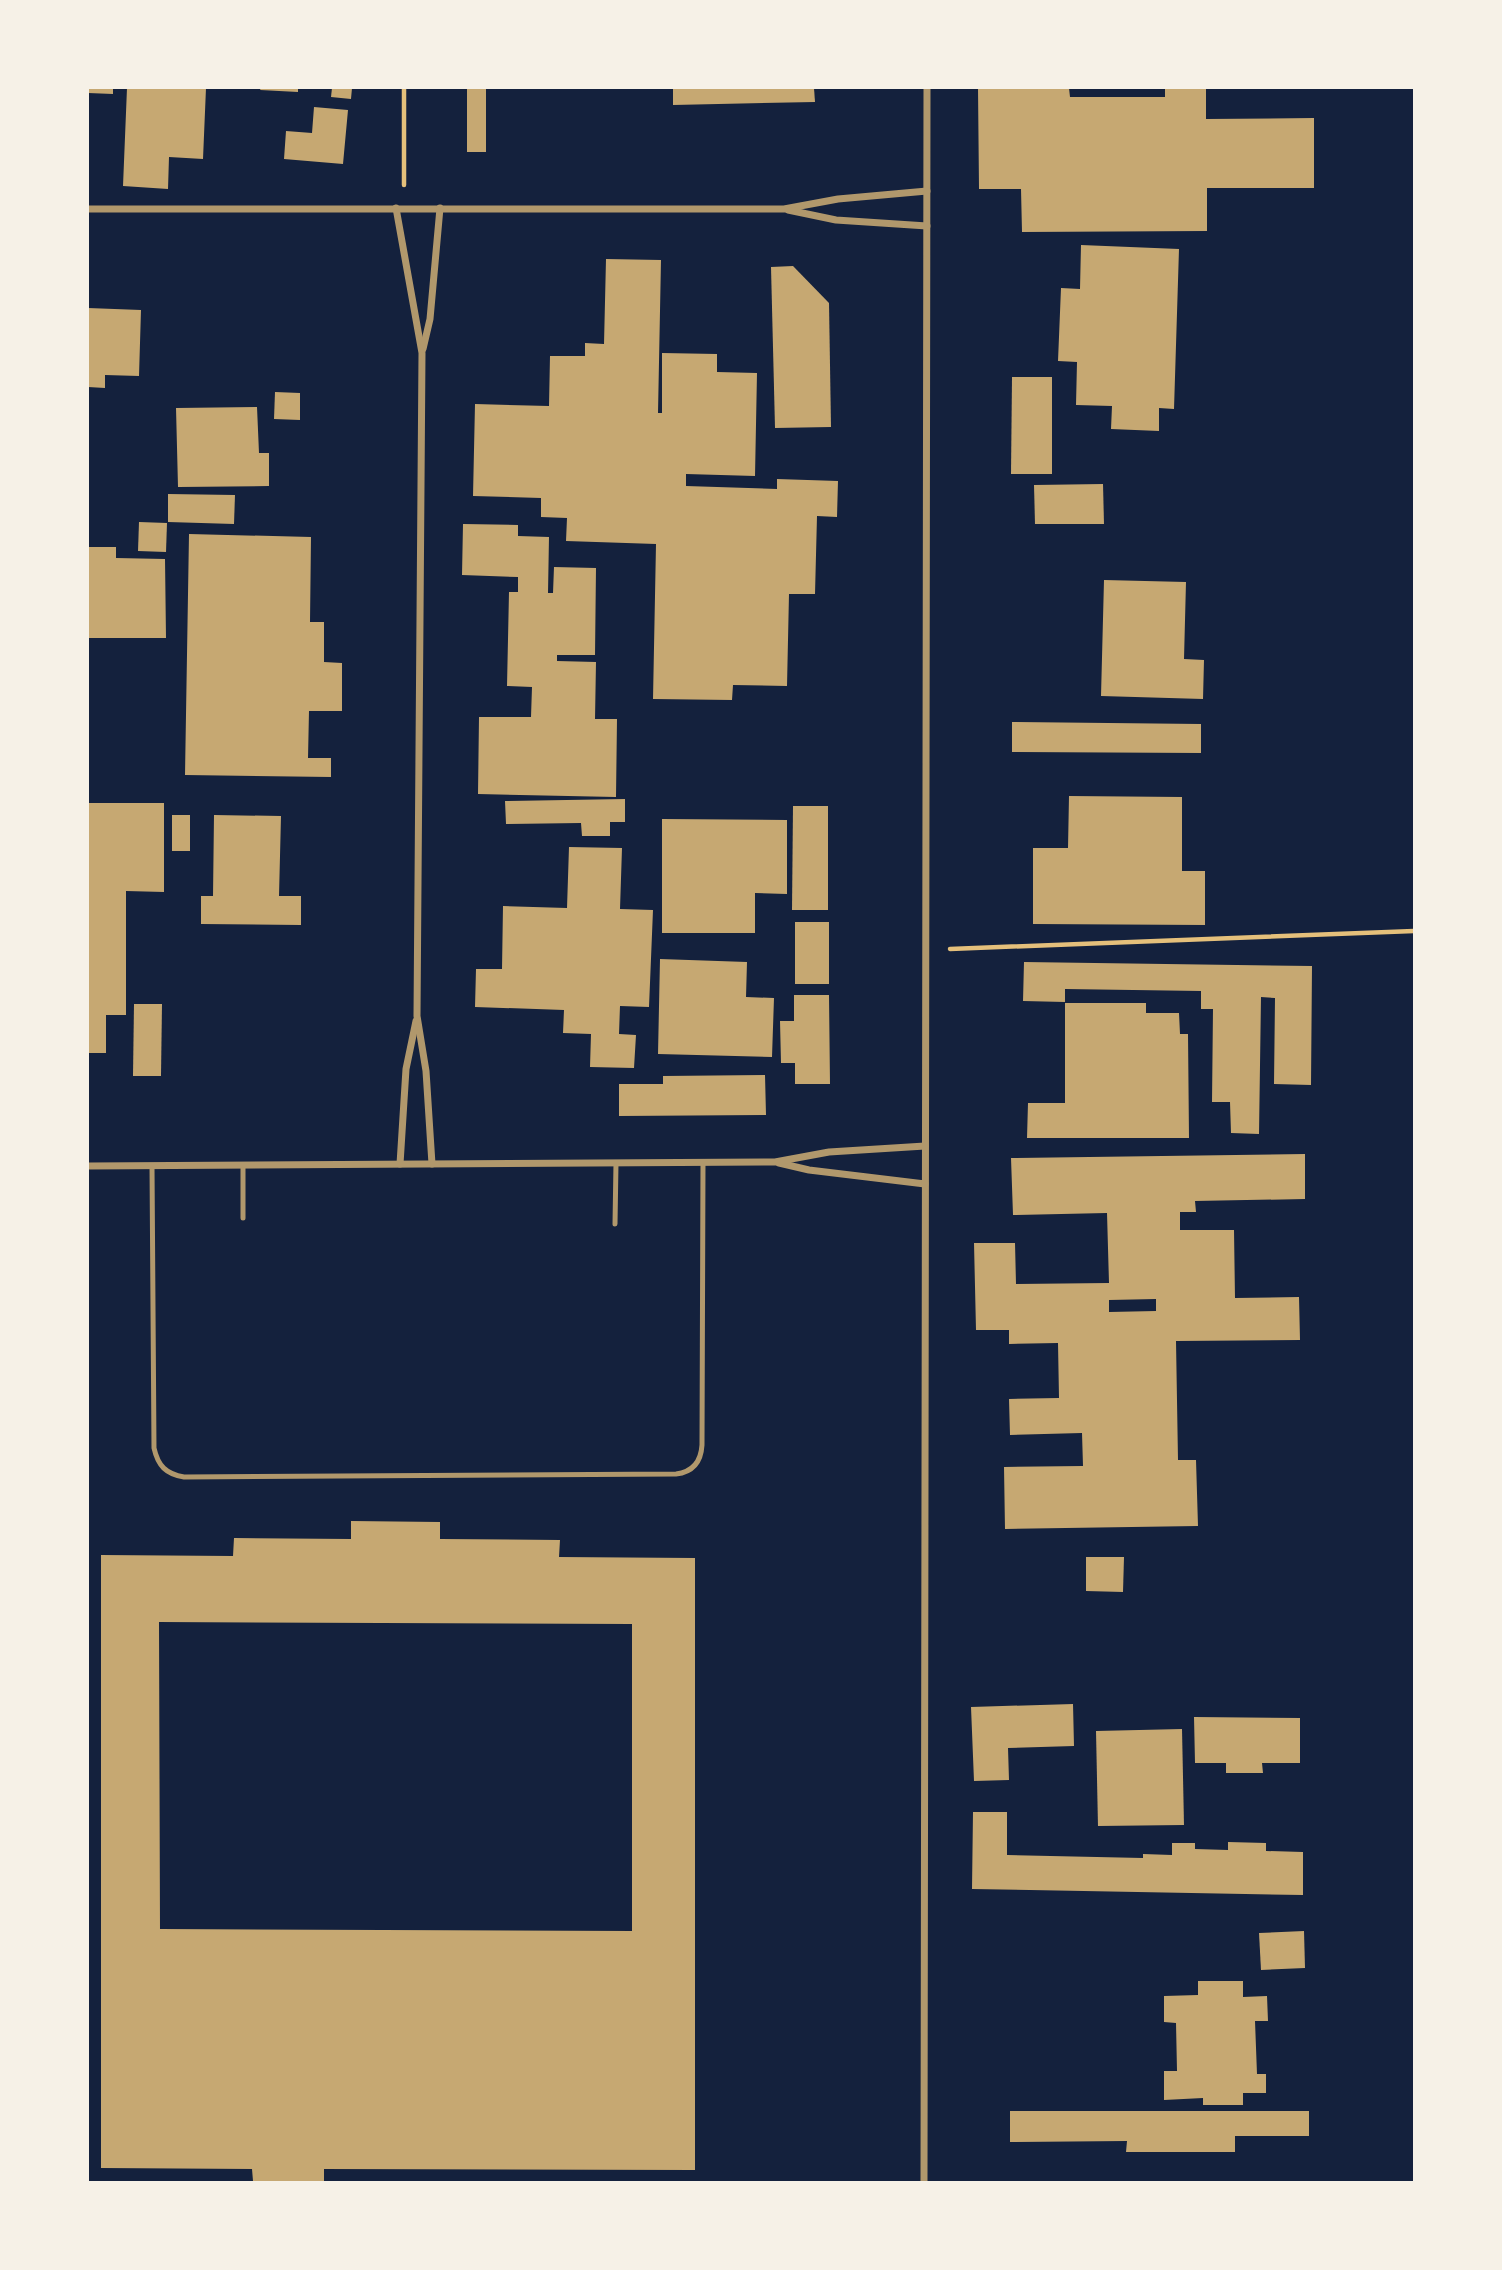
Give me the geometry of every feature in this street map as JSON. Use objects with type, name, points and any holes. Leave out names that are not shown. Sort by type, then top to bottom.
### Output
[{"type":"street","points":[[923,2182],[927,88]]},
{"type":"street","points":[[88,209],[784,209],[845,198],[927,191]]},
{"type":"street","points":[[400,208],[422,354],[417,1016],[426,1071],[432,1164]]},
{"type":"street","points":[[422,354],[430,319],[440,208]]},
{"type":"street","points":[[784,209],[836,220],[927,226]]},
{"type":"street","points":[[400,1164],[406,1069],[417,1016]]},
{"type":"street","points":[[88,1166],[775,1162],[829,1152],[926,1146]]},
{"type":"street","points":[[775,1162],[810,1170],[925,1184]]},
{"type":"lane","points":[[152,1166],[154,1448],[163,1469],[184,1478],[676,1474],[692,1469],[702,1454],[703,1162]]},
{"type":"lane","points":[[615,1224],[616,1163]]},
{"type":"lane","points":[[243,1165],[243,1218]]},
{"type":"path","points":[[400,208],[404,88]]},
{"type":"path","points":[[926,950],[1415,931]]},
{"type":"building","points":[[88,88],[113,88],[113,94],[88,93]]},
{"type":"building","points":[[127,88],[206,88],[203,159],[169,157],[168,189],[123,186]]},
{"type":"building","points":[[298,88],[298,92],[260,90]]},
{"type":"building","points":[[332,88],[352,88],[351,99],[331,97]]},
{"type":"building","points":[[467,88],[486,88],[486,152],[467,152]]},
{"type":"building","points":[[673,88],[814,88],[815,102],[673,105]]},
{"type":"building","points":[[978,88],[1069,88],[1070,97],[1165,97],[1165,88],[1206,88],[1206,119],[1314,118],[1314,188],[1207,188],[1207,231],[1022,232],[1021,189],[979,189]]},
{"type":"building","points":[[314,107],[348,110],[343,164],[284,159],[286,131],[312,133]]},
{"type":"building","points":[[1081,245],[1179,249],[1174,409],[1159,408],[1159,431],[1111,429],[1112,406],[1076,405],[1077,362],[1058,361],[1061,288],[1080,289]]},
{"type":"building","points":[[606,259],[661,260],[658,413],[662,413],[662,353],[717,354],[717,372],[757,373],[755,476],[686,474],[686,486],[777,489],[777,479],[838,481],[837,517],[817,516],[815,594],[789,594],[787,686],[733,685],[732,700],[653,699],[656,544],[566,541],[567,518],[541,517],[541,498],[473,496],[475,404],[549,406],[550,356],[585,356],[585,343],[604,344]]},
{"type":"building","points":[[793,266],[829,303],[831,427],[775,428],[771,267]]},
{"type":"building","points":[[88,308],[141,310],[139,376],[105,375],[105,388],[88,387]]},
{"type":"building","points":[[1012,377],[1052,377],[1052,474],[1011,474]]},
{"type":"building","points":[[275,392],[300,393],[300,420],[274,419]]},
{"type":"building","points":[[257,407],[259,453],[269,453],[269,486],[178,487],[176,408]]},
{"type":"building","points":[[1103,484],[1104,524],[1035,524],[1034,485]]},
{"type":"building","points":[[168,494],[235,495],[234,524],[168,522]]},
{"type":"building","points":[[139,522],[167,523],[166,552],[138,551]]},
{"type":"building","points":[[463,524],[518,525],[518,536],[549,537],[548,593],[553,593],[554,567],[596,568],[595,655],[557,655],[557,661],[596,662],[595,719],[617,719],[616,797],[478,794],[479,717],[531,717],[532,687],[507,686],[509,592],[518,592],[518,577],[462,575]]},
{"type":"building","points":[[189,534],[311,537],[310,622],[324,622],[324,662],[342,663],[342,711],[309,711],[308,758],[331,758],[331,777],[185,775]]},
{"type":"building","points":[[88,547],[116,547],[116,558],[165,559],[166,638],[88,638]]},
{"type":"building","points":[[1104,580],[1186,582],[1184,659],[1204,660],[1203,699],[1101,696]]},
{"type":"building","points":[[1012,722],[1201,724],[1201,753],[1012,752]]},
{"type":"building","points":[[1069,796],[1182,797],[1182,871],[1205,871],[1205,925],[1033,924],[1033,848],[1068,848]]},
{"type":"building","points":[[625,799],[625,822],[610,822],[610,836],[582,836],[581,823],[506,824],[505,801]]},
{"type":"building","points":[[88,803],[164,803],[164,892],[126,891],[126,1015],[106,1015],[106,1053],[88,1053]]},
{"type":"building","points":[[793,806],[828,806],[828,910],[792,910]]},
{"type":"building","points":[[172,815],[190,815],[190,851],[172,851]]},
{"type":"building","points":[[214,815],[281,816],[279,896],[301,896],[301,925],[201,924],[201,896],[213,896]]},
{"type":"building","points":[[662,819],[787,820],[787,894],[755,893],[755,933],[662,933]]},
{"type":"building","points":[[569,847],[622,848],[620,909],[653,910],[649,1007],[620,1006],[619,1034],[636,1035],[634,1068],[590,1067],[591,1034],[563,1033],[564,1010],[475,1007],[476,969],[502,969],[503,906],[567,908]]},
{"type":"building","points":[[795,922],[829,922],[829,984],[795,984]]},
{"type":"building","points":[[660,959],[747,962],[746,997],[774,998],[772,1057],[658,1054]]},
{"type":"building","points":[[1024,962],[1312,966],[1311,1085],[1274,1084],[1275,998],[1261,997],[1259,1134],[1231,1133],[1230,1102],[1212,1102],[1213,1009],[1201,1009],[1201,991],[1065,989],[1065,1002],[1023,1001]]},
{"type":"building","points":[[794,995],[829,995],[830,1084],[795,1084],[795,1063],[781,1063],[780,1021],[794,1021]]},
{"type":"building","points":[[1065,1003],[1146,1003],[1146,1013],[1179,1013],[1180,1034],[1188,1034],[1189,1138],[1027,1138],[1028,1103],[1065,1103]]},
{"type":"building","points":[[134,1004],[162,1004],[161,1076],[133,1076]]},
{"type":"building","points":[[765,1075],[766,1115],[619,1116],[619,1084],[663,1084],[663,1076]]},
{"type":"building","points":[[1305,1154],[1305,1199],[1195,1201],[1196,1212],[1180,1212],[1180,1230],[1234,1230],[1235,1298],[1299,1297],[1300,1340],[1176,1341],[1178,1460],[1196,1460],[1198,1526],[1005,1529],[1004,1467],[1083,1466],[1082,1433],[1010,1435],[1009,1399],[1059,1398],[1058,1343],[1009,1344],[1009,1330],[976,1330],[974,1243],[1015,1243],[1016,1284],[1109,1283],[1107,1213],[1013,1215],[1011,1158]],"holes":[[[1156,1299],[1156,1311],[1109,1312],[1109,1300]]]},
{"type":"building","points":[[351,1521],[440,1522],[440,1539],[560,1540],[559,1557],[695,1558],[695,2170],[324,2169],[324,2181],[253,2181],[252,2169],[101,2168],[101,1555],[233,1556],[234,1538],[351,1539]],"holes":[[[159,1622],[632,1624],[632,1931],[160,1929]]]},
{"type":"building","points":[[1086,1557],[1124,1557],[1123,1592],[1086,1591]]},
{"type":"building","points":[[1073,1704],[1074,1746],[1008,1748],[1009,1780],[974,1781],[971,1707]]},
{"type":"building","points":[[1194,1717],[1300,1718],[1300,1763],[1262,1763],[1263,1773],[1226,1773],[1226,1763],[1195,1763]]},
{"type":"building","points":[[1182,1729],[1184,1825],[1098,1826],[1096,1731]]},
{"type":"building","points":[[973,1812],[1007,1812],[1007,1855],[1143,1858],[1143,1854],[1172,1855],[1172,1843],[1195,1843],[1195,1849],[1228,1850],[1228,1842],[1266,1843],[1266,1851],[1303,1852],[1303,1895],[972,1889]]},
{"type":"building","points":[[1304,1931],[1305,1968],[1261,1970],[1259,1933]]},
{"type":"building","points":[[1198,1981],[1243,1981],[1243,1997],[1267,1996],[1268,2021],[1255,2021],[1257,2074],[1266,2074],[1266,2093],[1243,2093],[1243,2105],[1203,2105],[1203,2098],[1164,2100],[1164,2071],[1177,2071],[1176,2023],[1164,2022],[1164,1996],[1198,1995]]},
{"type":"building","points":[[1010,2111],[1309,2111],[1309,2136],[1235,2136],[1235,2152],[1126,2152],[1127,2141],[1010,2142]]}]
